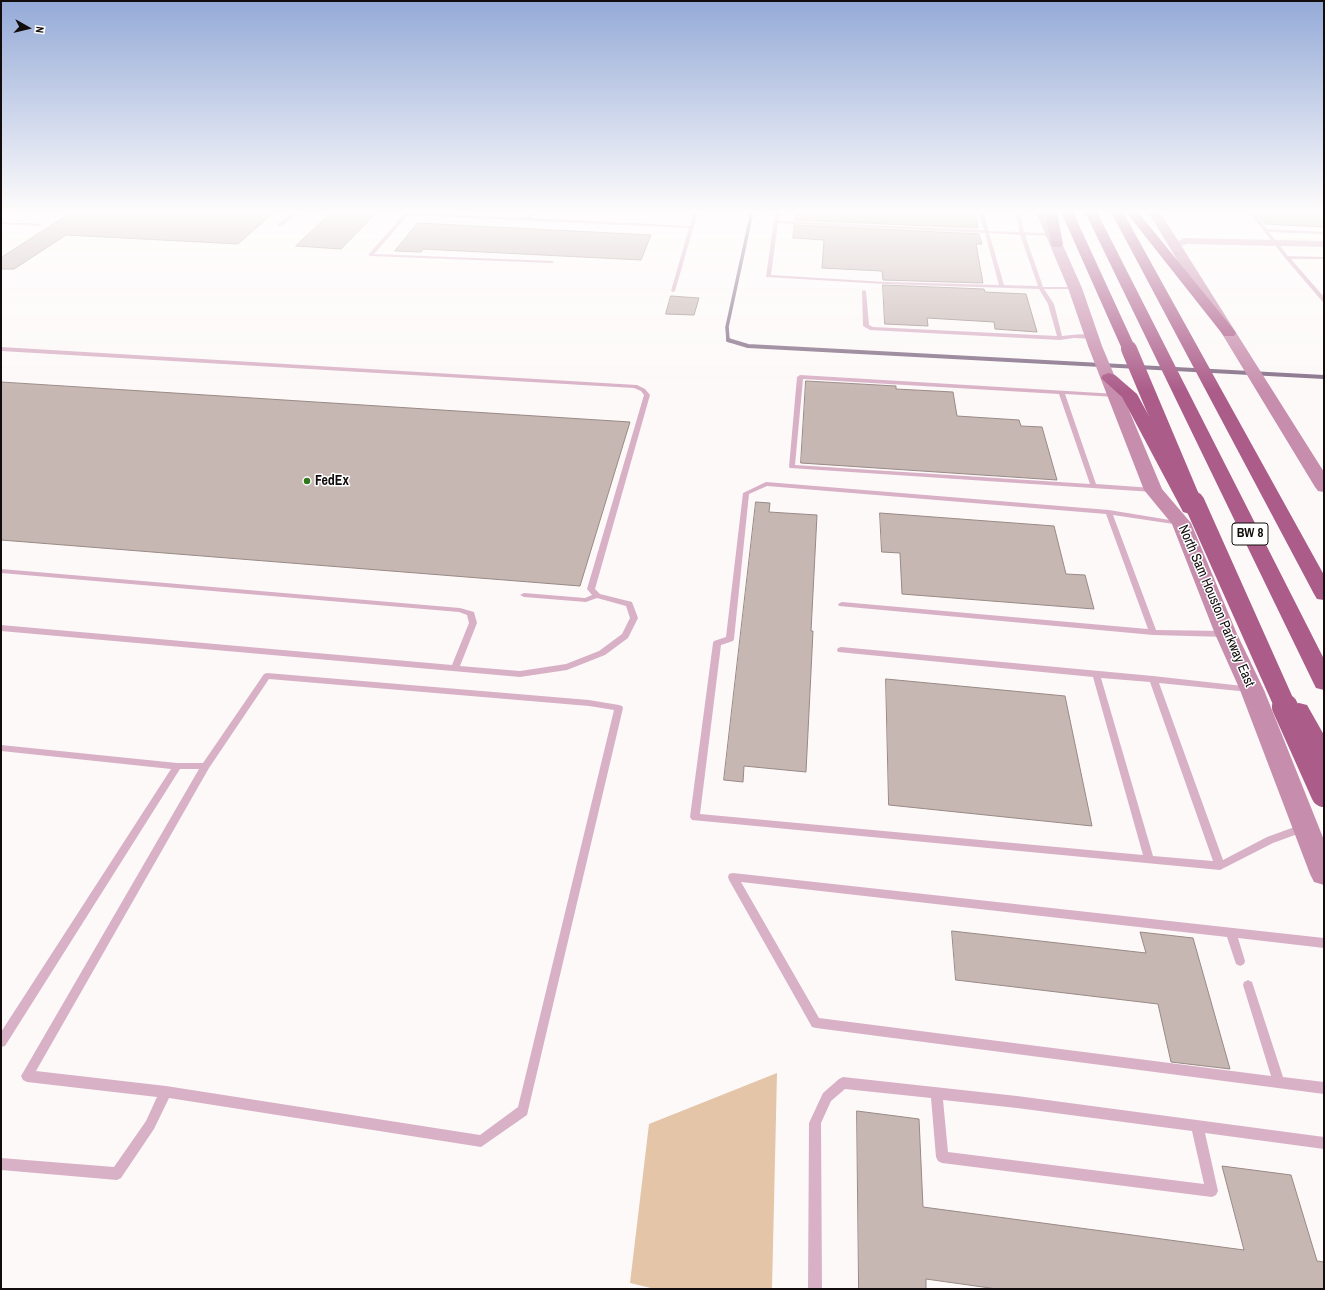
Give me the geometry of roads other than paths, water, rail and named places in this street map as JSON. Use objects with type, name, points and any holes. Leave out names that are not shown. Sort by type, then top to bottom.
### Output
[{"type":"highway","points":[[1094,272],[1129,349],[1183,478],[1324,794]]},
{"type":"highway","name":"BW 8","points":[[1120,272],[1324,682]]},
{"type":"highway","name":"BW 8","points":[[1149,272],[1324,594]]},
{"type":"highway","points":[[1180,272],[1229,333]]},
{"type":"highway","points":[[1112,386],[1129,394],[1324,758]]},
{"type":"main road","name":"North Sam Houston Parkway East","points":[[1069,272],[1076,288],[1092,337],[1153,490],[1181,523],[1226,634],[1252,690],[1324,874]]},
{"type":"main road","points":[[1190,272],[1323,483]]},
{"type":"lane","points":[[673,291],[679,272]]},
{"type":"lane","points":[[769,272],[768,276],[885,283],[1076,288]]},
{"type":"lane","points":[[998,272],[1002,286]]},
{"type":"lane","points":[[1035,272],[1041,288],[1051,304],[1060,338]]},
{"type":"lane","points":[[1300,272],[1324,300]]},
{"type":"lane","points":[[864,291],[866,326],[872,329],[1060,338],[1074,336],[1092,337]]},
{"type":"lane","points":[[1,349],[635,386],[644,390],[647,395],[591,588],[597,596]]},
{"type":"lane","points":[[1112,386],[1062,392],[800,377],[792,467],[1153,490]]},
{"type":"lane","points":[[1062,392],[1094,486]]},
{"type":"lane","points":[[1181,523],[1109,512],[766,484],[746,493],[730,639],[717,643],[696,817],[1220,866],[1270,840],[1306,828]]},
{"type":"lane","points":[[1109,512],[1153,632]]},
{"type":"lane","points":[[1,571],[460,610],[471,614],[473,623],[455,668]]},
{"type":"lane","points":[[1,628],[520,674],[567,667],[602,653],[625,636],[634,618],[629,604],[597,596],[586,600],[524,595]]},
{"type":"lane","points":[[842,604],[1153,632],[1226,634]]},
{"type":"lane","points":[[841,650],[1154,679],[1252,690]]},
{"type":"lane","points":[[1096,674],[1149,859]]},
{"type":"lane","points":[[267,676],[589,703],[619,708],[523,1111],[481,1141],[166,1092],[27,1076],[206,766],[267,676]]},
{"type":"lane","points":[[1154,679],[1220,866]]},
{"type":"lane","points":[[1,748],[177,766],[206,766]]},
{"type":"lane","points":[[1,1042],[177,766]]},
{"type":"lane","points":[[1324,943],[733,877],[816,1023],[1324,1088]]},
{"type":"lane","points":[[1231,933],[1240,961]]},
{"type":"lane","points":[[1248,985],[1279,1082]]},
{"type":"lane","points":[[815,1289],[815,1123],[827,1097],[843,1083],[937,1093],[1197,1126],[1324,1144]]},
{"type":"lane","points":[[1,1164],[117,1174],[150,1126],[166,1092]]},
{"type":"lane","points":[[937,1093],[942,1157],[1212,1191],[1197,1126]]},
{"type":"waterway","points":[[728,340],[727,327],[739,272]]},
{"type":"waterway","points":[[728,340],[748,346],[1324,377]]},
{"type":"place","name":"FedEx","points":[[307,481]]}]
